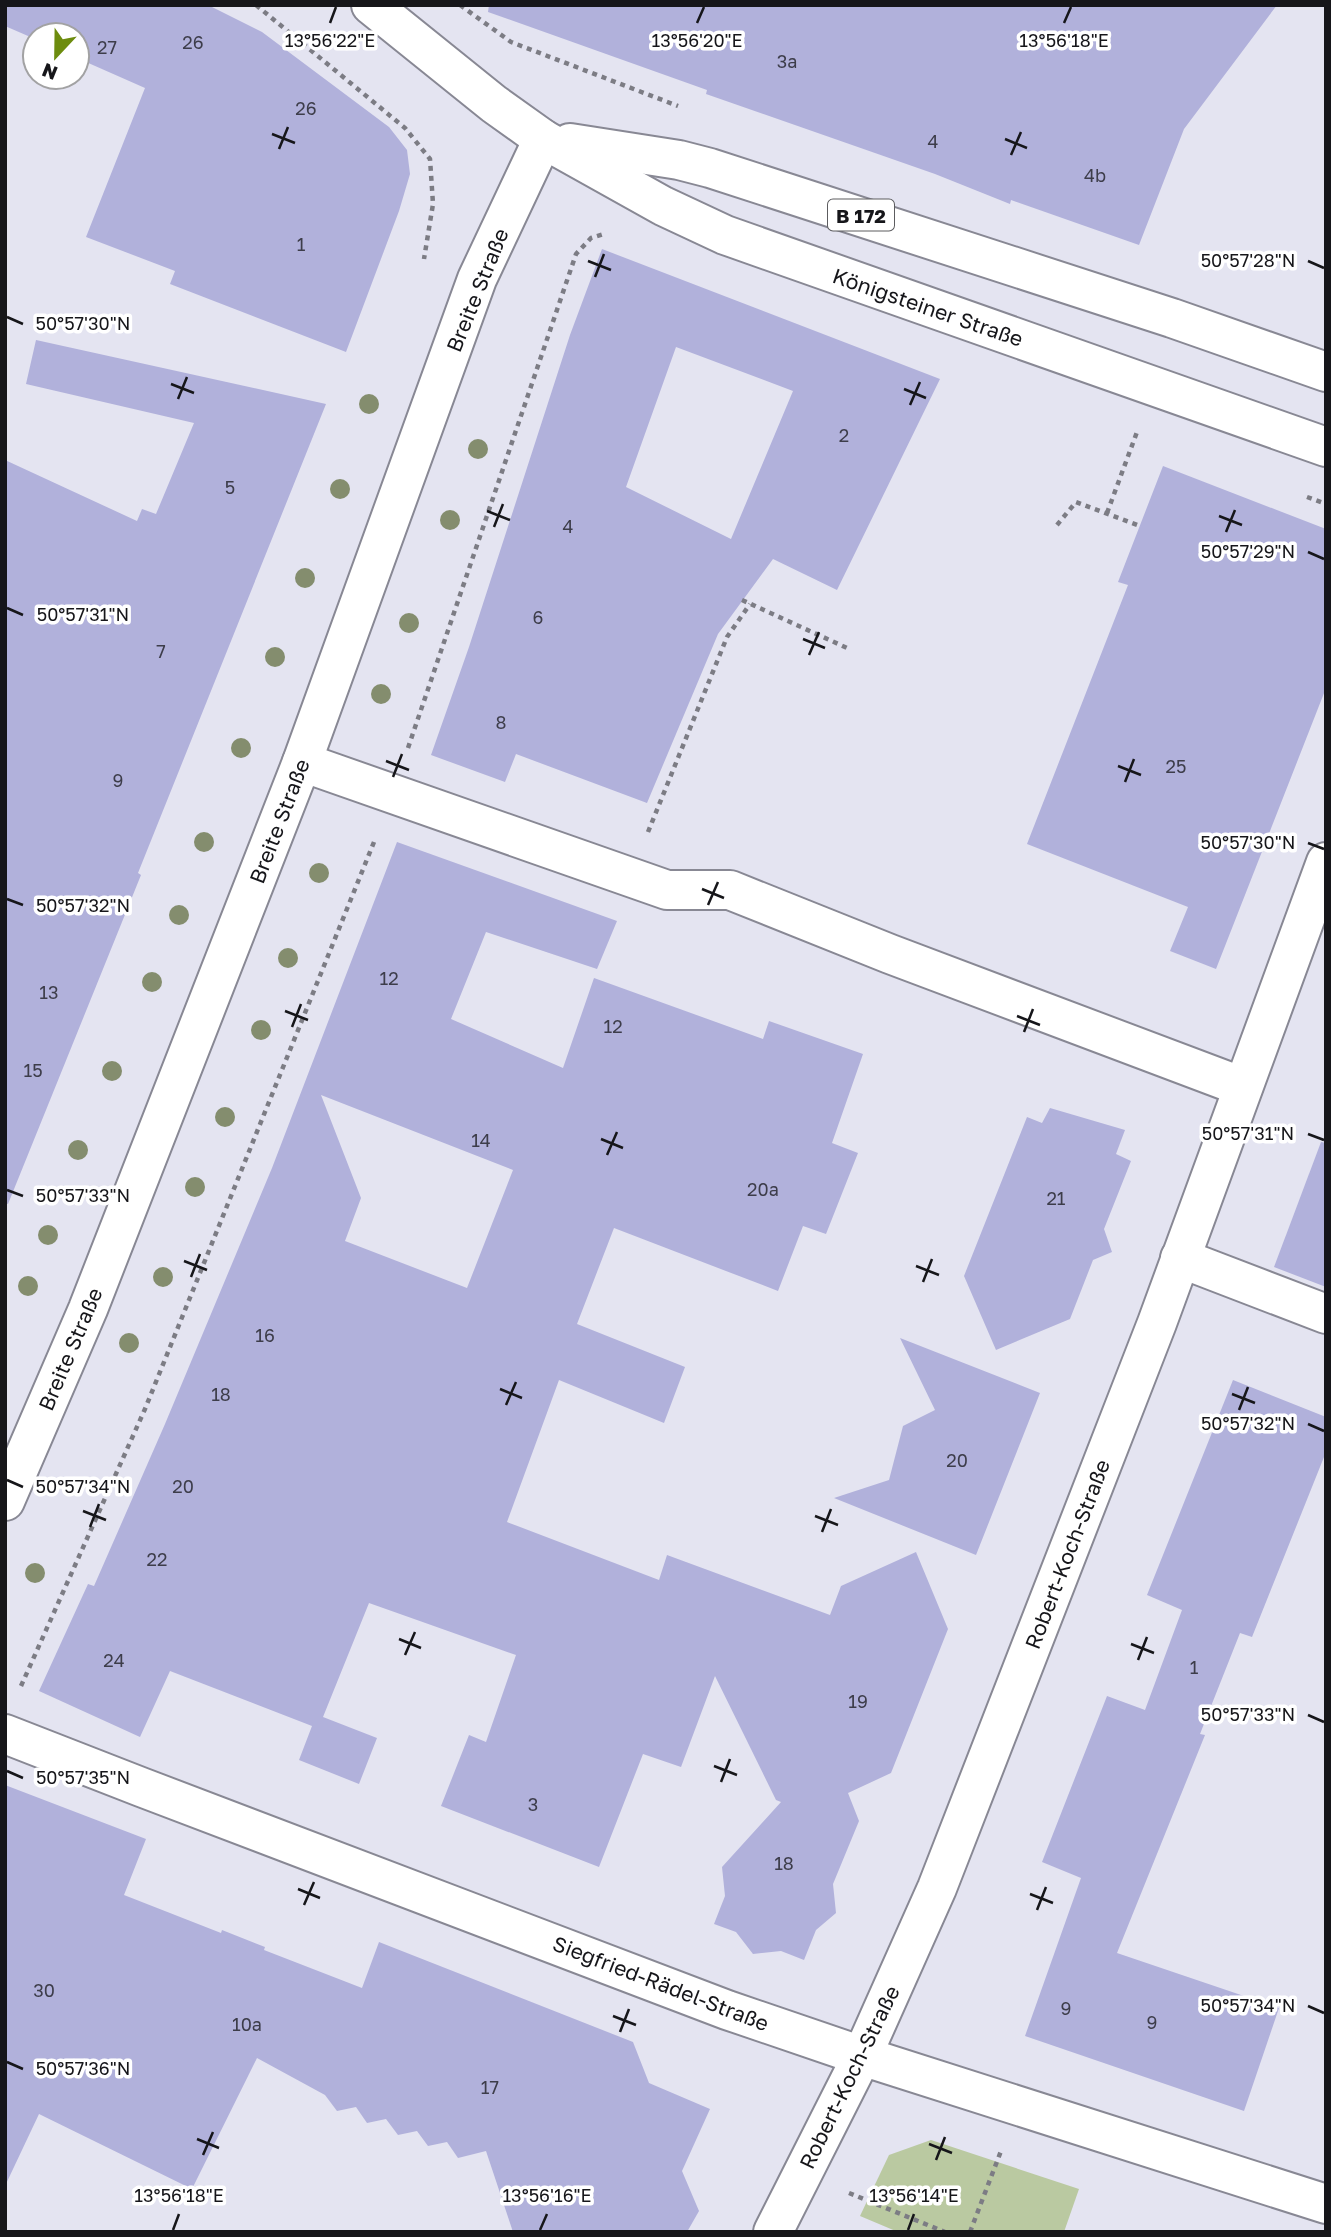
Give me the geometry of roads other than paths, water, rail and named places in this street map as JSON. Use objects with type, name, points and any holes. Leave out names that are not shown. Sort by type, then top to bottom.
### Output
[{"type":"street","name":"Königsteiner Straße","points":[[371,5],[494,104],[543,139],[663,206],[724,235],[1326,447]]},
{"type":"street","name":"Königsteiner Straße","points":[[543,139],[679,160],[710,168],[1172,317],[1326,372]]},
{"type":"street","name":"Breite Straße","points":[[5,1501],[93,1296],[302,762],[478,279],[543,139]]},
{"type":"street","points":[[302,762],[667,890],[730,890],[890,954],[1243,1087]]},
{"type":"street","name":"Robert-Koch-Straße","points":[[773,2232],[862,2056],[937,1888],[1180,1258],[1326,862]]},
{"type":"street","points":[[1180,1258],[1326,1314]]},
{"type":"street","name":"Siegfried-Rädel-Straße","points":[[5,1734],[727,2010],[1018,2105],[1322,2192]]}]
